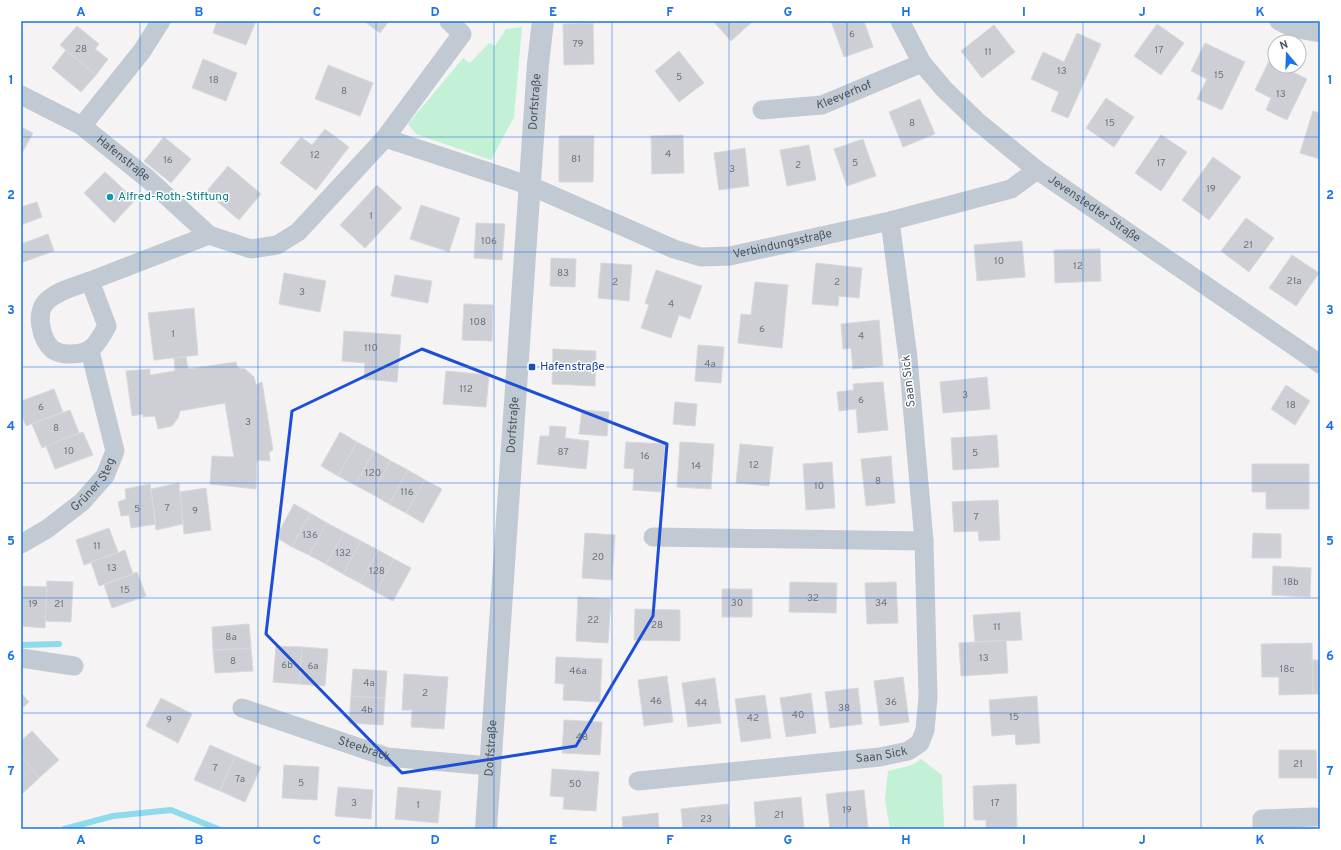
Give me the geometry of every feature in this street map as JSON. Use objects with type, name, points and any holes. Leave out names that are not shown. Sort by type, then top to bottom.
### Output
[{"type":"street","points":[[82,126],[142,51],[161,21]]},
{"type":"street","name":"Dorfstraße","points":[[486,829],[531,186],[538,64],[543,21]]},
{"type":"street","name":"Jevenstedter Straße","points":[[900,21],[922,63],[944,89],[978,122],[1037,170],[1320,364]]},
{"type":"street","points":[[1279,21],[1293,28],[1320,33]]},
{"type":"street","name":"Hafenstraße","points":[[21,95],[82,126],[148,179],[209,236],[251,249],[277,245],[298,232],[384,138],[461,25]]},
{"type":"street","name":"Kleeverhof","points":[[762,110],[822,105],[922,63]]},
{"type":"street","points":[[384,138],[531,186]]},
{"type":"street","name":"Verbindungsstraße","points":[[531,186],[674,249],[701,258],[730,256],[890,221],[1011,189],[1037,170]]},
{"type":"street","name":"Saan Sick","points":[[638,781],[880,757],[908,751],[920,743],[925,730],[928,697],[924,541],[908,358],[890,221]]},
{"type":"street","points":[[90,281],[107,326],[100,340],[90,351],[77,354],[65,354],[53,350],[44,336],[40,322],[41,310],[47,301],[71,287],[209,236]]},
{"type":"street","name":"Grüner Steg","points":[[21,544],[47,529],[82,502],[106,476],[115,451],[90,351]]},
{"type":"street","points":[[653,537],[924,541]]},
{"type":"street","points":[[21,658],[74,666]]},
{"type":"street","name":"Steebrack","points":[[242,708],[387,757],[490,766]]},
{"type":"street","points":[[1262,829],[1262,819],[1315,817]]},
{"type":"highlighted area","points":[[422,349],[667,444],[653,616],[576,746],[402,773],[266,634],[292,411]]},
{"type":"green space","points":[[522,27],[514,117],[491,160],[416,134],[408,124],[463,58],[470,63],[489,43],[495,46],[506,29]]},
{"type":"green space","points":[[921,759],[942,775],[944,829],[890,829],[885,800],[888,771],[912,765]]},
{"type":"building","points":[[217,21],[256,21],[246,45],[213,33]]},
{"type":"building","points":[[364,21],[389,21],[380,33]]},
{"type":"building","points":[[713,21],[753,21],[731,41]]},
{"type":"building","points":[[831,21],[864,21],[873,47],[844,57]]},
{"type":"building","points":[[593,23],[594,64],[564,65],[563,24]]},
{"type":"building","points":[[1157,24],[1184,43],[1161,75],[1134,56]]},
{"type":"building","points":[[994,25],[1015,52],[982,78],[961,51]]},
{"type":"building","points":[[77,26],[99,44],[95,49],[108,59],[96,75],[60,45]]},
{"type":"building","points":[[1077,33],[1101,44],[1068,118],[1051,111],[1059,92],[1031,79],[1043,52],[1064,62]]},
{"type":"building","points":[[1205,43],[1245,62],[1222,110],[1197,99],[1207,79],[1191,71]]},
{"type":"building","points":[[66,50],[96,75],[81,92],[52,68]]},
{"type":"building","points":[[679,51],[704,83],[679,102],[655,71]]},
{"type":"building","points":[[203,59],[237,73],[226,101],[192,88]]},
{"type":"building","points":[[328,65],[373,83],[360,116],[315,99]]},
{"type":"building","points":[[1267,65],[1267,74],[1297,74],[1307,79],[1287,120],[1266,110],[1271,98],[1255,90]]},
{"type":"building","points":[[1106,98],[1134,117],[1114,147],[1086,128]]},
{"type":"building","points":[[920,99],[935,134],[903,147],[889,112]]},
{"type":"building","points":[[1313,111],[1320,113],[1320,159],[1300,153]]},
{"type":"building","points":[[21,127],[33,133],[21,155]]},
{"type":"building","points":[[325,129],[349,147],[316,190],[280,163],[301,137],[312,145]]},
{"type":"building","points":[[683,135],[684,173],[652,174],[651,136]]},
{"type":"building","points":[[1161,135],[1187,152],[1161,191],[1135,173]]},
{"type":"building","points":[[559,136],[594,136],[593,182],[559,182]]},
{"type":"building","points":[[164,137],[191,159],[171,183],[144,161]]},
{"type":"building","points":[[863,139],[876,176],[847,186],[834,149]]},
{"type":"building","points":[[809,145],[816,180],[787,186],[780,150]]},
{"type":"building","points":[[745,148],[749,186],[719,190],[714,153]]},
{"type":"building","points":[[1213,157],[1241,177],[1209,220],[1182,200]]},
{"type":"building","points":[[228,166],[261,194],[239,220],[206,192]]},
{"type":"building","name":"Alfred-Roth-Stiftung","points":[[105,172],[135,200],[114,223],[84,193]]},
{"type":"building","points":[[377,185],[402,208],[365,248],[340,225]]},
{"type":"building","points":[[37,202],[42,217],[21,225],[21,207]]},
{"type":"building","points":[[421,205],[460,218],[449,252],[410,239]]},
{"type":"building","points":[[1246,218],[1274,238],[1249,272],[1221,251]]},
{"type":"building","points":[[476,223],[505,224],[502,260],[474,258]]},
{"type":"building","points":[[48,234],[54,251],[21,263],[21,244]]},
{"type":"building","points":[[1022,241],[1025,277],[977,281],[974,245]]},
{"type":"building","points":[[1100,249],[1101,281],[1055,283],[1054,250]]},
{"type":"building","points":[[1292,255],[1319,273],[1296,306],[1269,288]]},
{"type":"building","points":[[551,258],[576,259],[575,287],[550,286]]},
{"type":"building","points":[[601,263],[632,265],[629,301],[598,298]]},
{"type":"building","points":[[816,263],[862,268],[859,298],[839,296],[838,306],[812,304]]},
{"type":"building","points":[[656,270],[702,286],[690,319],[679,315],[671,338],[641,328],[649,305],[645,303]]},
{"type":"building","points":[[284,273],[326,281],[320,312],[279,304]]},
{"type":"building","points":[[395,275],[432,281],[428,303],[391,296]]},
{"type":"building","points":[[755,282],[788,285],[782,348],[738,343],[741,314],[751,315]]},
{"type":"building","points":[[464,304],[493,305],[492,341],[462,340]]},
{"type":"building","points":[[194,308],[198,355],[154,360],[148,313]]},
{"type":"building","points":[[879,320],[883,366],[853,369],[851,348],[843,349],[841,324]]},
{"type":"building","points":[[344,331],[401,335],[397,382],[364,379],[365,363],[342,361]]},
{"type":"building","points":[[698,345],[724,347],[721,383],[695,381]]},
{"type":"building","points":[[553,349],[596,351],[595,386],[552,384]]},
{"type":"building","points":[[186,357],[188,369],[236,362],[238,368],[245,369],[254,377],[256,385],[262,382],[273,450],[269,452],[270,461],[257,460],[256,489],[210,484],[212,456],[234,457],[225,403],[180,411],[178,418],[172,426],[158,429],[155,416],[143,417],[143,414],[132,416],[126,371],[150,369],[150,375],[175,371],[174,358]]},
{"type":"building","points":[[446,371],[489,375],[486,407],[443,404]]},
{"type":"building","points":[[987,377],[990,409],[943,413],[940,382]]},
{"type":"building","points":[[883,382],[888,430],[858,433],[856,409],[839,411],[837,392],[854,390],[853,384]]},
{"type":"building","points":[[1286,385],[1310,401],[1295,425],[1271,409]]},
{"type":"building","points":[[54,389],[63,412],[26,426],[21,412],[21,401]]},
{"type":"building","points":[[675,402],[697,404],[695,426],[673,424]]},
{"type":"building","points":[[70,410],[79,433],[42,448],[32,424]]},
{"type":"building","points":[[582,410],[609,412],[607,436],[579,434]]},
{"type":"building","points":[[550,426],[566,427],[565,438],[589,441],[586,469],[537,464],[540,436],[549,436]]},
{"type":"building","points":[[83,432],[93,455],[55,469],[46,446]]},
{"type":"building","points":[[340,432],[357,442],[338,476],[321,466]]},
{"type":"building","points":[[997,435],[999,467],[953,470],[951,438]]},
{"type":"building","points":[[357,442],[374,451],[355,485],[338,476]]},
{"type":"building","points":[[626,442],[665,444],[661,492],[633,490],[634,469],[624,468]]},
{"type":"building","points":[[680,442],[714,444],[711,489],[677,487]]},
{"type":"building","points":[[740,444],[773,447],[769,486],[736,483]]},
{"type":"building","points":[[374,451],[391,461],[372,494],[355,485]]},
{"type":"building","points":[[891,456],[895,503],[866,506],[861,459]]},
{"type":"building","points":[[391,461],[408,470],[389,504],[372,494]]},
{"type":"building","points":[[832,462],[835,508],[806,510],[803,464]]},
{"type":"building","points":[[1252,464],[1309,464],[1309,509],[1266,509],[1266,492],[1252,492]]},
{"type":"building","points":[[408,470],[425,480],[406,513],[389,504]]},
{"type":"building","points":[[425,480],[442,489],[423,523],[406,513]]},
{"type":"building","points":[[179,483],[183,524],[156,530],[151,489]]},
{"type":"building","points":[[150,484],[156,524],[131,528],[129,515],[121,516],[118,502],[126,499],[125,489]]},
{"type":"building","points":[[206,488],[211,530],[184,534],[180,492]]},
{"type":"building","points":[[998,500],[1000,540],[979,541],[978,531],[954,532],[952,502]]},
{"type":"building","points":[[294,504],[310,513],[292,547],[276,537]]},
{"type":"building","points":[[310,513],[327,523],[309,555],[292,547]]},
{"type":"building","points":[[327,523],[344,532],[326,564],[309,555]]},
{"type":"building","points":[[109,528],[118,552],[84,565],[76,540]]},
{"type":"building","points":[[344,532],[361,541],[343,574],[326,564]]},
{"type":"building","points":[[585,533],[615,535],[612,580],[582,578]]},
{"type":"building","points":[[1253,533],[1281,534],[1281,558],[1252,558]]},
{"type":"building","points":[[361,541],[378,550],[360,583],[343,574]]},
{"type":"building","points":[[125,550],[133,574],[99,586],[91,562]]},
{"type":"building","points":[[378,550],[394,559],[376,592],[360,583]]},
{"type":"building","points":[[394,559],[411,568],[393,601],[376,592]]},
{"type":"building","points":[[1273,566],[1311,568],[1310,597],[1272,595]]},
{"type":"building","points":[[137,572],[146,596],[112,608],[104,585]]},
{"type":"building","points":[[47,581],[73,582],[71,622],[45,621]]},
{"type":"building","points":[[790,582],[837,583],[836,613],[789,612]]},
{"type":"building","points":[[896,582],[898,623],[867,624],[865,583]]},
{"type":"building","points":[[21,586],[47,587],[45,628],[21,626]]},
{"type":"building","points":[[722,589],[752,589],[752,617],[722,617]]},
{"type":"building","points":[[578,597],[611,599],[608,643],[576,641]]},
{"type":"building","points":[[635,609],[680,610],[680,641],[634,640]]},
{"type":"building","points":[[1020,612],[1022,640],[975,642],[973,615]]},
{"type":"building","points":[[249,624],[251,648],[213,650],[212,627]]},
{"type":"building","points":[[1006,640],[1008,673],[961,676],[959,643]]},
{"type":"building","points":[[1312,643],[1313,694],[1279,695],[1279,677],[1262,677],[1261,644]]},
{"type":"building","points":[[276,646],[302,647],[299,684],[273,682]]},
{"type":"building","points":[[302,647],[328,649],[325,686],[299,684]]},
{"type":"building","points":[[251,648],[253,671],[215,673],[213,650]]},
{"type":"building","points":[[556,657],[602,659],[600,702],[563,700],[564,684],[555,683]]},
{"type":"building","points":[[1312,660],[1320,660],[1320,694],[1313,694]]},
{"type":"building","points":[[353,669],[387,671],[385,698],[351,696]]},
{"type":"building","points":[[404,674],[448,677],[444,729],[411,727],[412,710],[402,710]]},
{"type":"building","points":[[667,676],[673,722],[644,726],[638,680]]},
{"type":"building","points":[[903,677],[909,722],[880,726],[874,681]]},
{"type":"building","points":[[715,678],[721,723],[688,727],[682,683]]},
{"type":"building","points":[[858,688],[862,724],[830,728],[825,692]]},
{"type":"building","points":[[21,693],[29,702],[21,709]]},
{"type":"building","points":[[811,693],[816,733],[786,737],[780,698]]},
{"type":"building","points":[[765,695],[771,738],[741,742],[735,699]]},
{"type":"building","points":[[351,696],[385,698],[383,725],[349,723]]},
{"type":"building","points":[[1037,696],[1040,743],[1016,745],[1015,734],[992,736],[989,700]]},
{"type":"building","points":[[161,698],[192,714],[178,743],[146,726]]},
{"type":"building","points":[[564,720],[602,722],[600,755],[562,753]]},
{"type":"building","points":[[32,731],[59,760],[39,778],[21,756],[21,741]]},
{"type":"building","points":[[210,745],[235,756],[220,791],[194,780]]},
{"type":"building","points":[[1279,750],[1316,750],[1317,778],[1279,778]]},
{"type":"building","points":[[21,756],[39,778],[22,794],[21,793]]},
{"type":"building","points":[[235,756],[261,767],[245,802],[220,791]]},
{"type":"building","points":[[284,765],[319,767],[317,800],[282,798]]},
{"type":"building","points":[[552,769],[599,772],[596,811],[563,809],[564,797],[550,796]]},
{"type":"building","points":[[1016,784],[1017,828],[986,829],[986,820],[974,820],[973,786]]},
{"type":"building","points":[[338,787],[373,790],[371,819],[335,816]]},
{"type":"building","points":[[398,787],[441,791],[438,823],[395,819]]},
{"type":"building","points":[[864,790],[868,829],[847,829],[847,827],[830,829],[826,794]]},
{"type":"building","points":[[801,797],[804,829],[756,829],[754,802]]},
{"type":"building","points":[[728,804],[730,829],[683,829],[681,809]]},
{"type":"building","points":[[658,813],[659,829],[623,829],[622,817]]},
{"type":"waterway","points":[[21,645],[59,644]]},
{"type":"waterway","points":[[64,829],[113,816],[171,810],[218,829]]},
{"type":"place","name":"Alfred-Roth-Stiftung","points":[[110,197]]},
{"type":"place","name":"Hafenstraße","points":[[532,367]]}]
